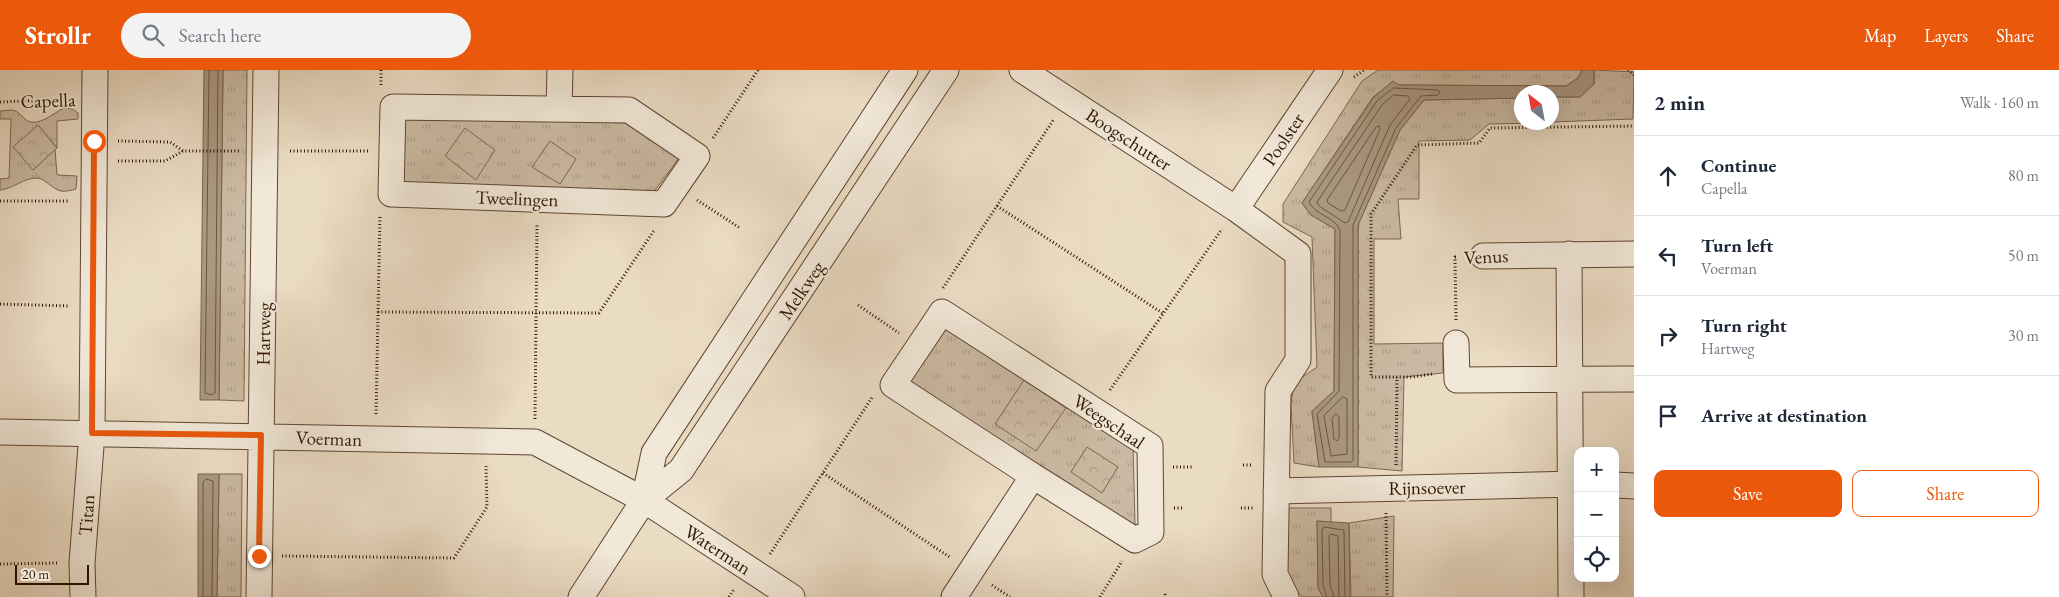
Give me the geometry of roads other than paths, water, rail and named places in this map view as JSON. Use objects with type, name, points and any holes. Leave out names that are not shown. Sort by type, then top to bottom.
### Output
[{"type":"street","name":"Capella","points":[[92,433],[95,70]]},
{"type":"street","name":"Hartweg","points":[[258,597],[266,70]]},
{"type":"street","points":[[559,108],[560,70]]},
{"type":"street","name":"Melkweg","points":[[644,500],[654,453],[905,70]]},
{"type":"street","name":"Melkweg","points":[[581,597],[644,500],[681,470],[946,70]]},
{"type":"street","name":"Boogschutter","points":[[1022,70],[1236,209],[1298,254],[1298,360],[1278,391],[1276,491]]},
{"type":"street","name":"Poolster","points":[[1236,209],[1330,70]]},
{"type":"street","name":"Tweelingen","points":[[393,107],[559,108],[630,110],[697,156],[670,195],[538,199],[391,194],[393,107]]},
{"type":"street","points":[[1569,254],[1574,484],[1571,597]]},
{"type":"street","name":"Venus","points":[[1483,256],[1634,254]]},
{"type":"street","name":"Weegschaal","points":[[942,312],[1150,446],[1150,532],[1135,540],[1033,476],[893,385],[942,312]]},
{"type":"street","points":[[1456,343],[1457,380],[1571,381],[1634,379]]},
{"type":"street","name":"Voerman","points":[[0,432],[261,435],[376,440],[535,442],[644,500]]},
{"type":"street","name":"Titan","points":[[82,597],[82,563],[92,433]]},
{"type":"street","points":[[954,597],[1033,476]]},
{"type":"street","name":"Rijnsoever","points":[[1276,491],[1574,484]]},
{"type":"street","points":[[1619,485],[1634,486]]},
{"type":"street","points":[[1276,491],[1275,574],[1286,597]]},
{"type":"street","name":"Waterman","points":[[644,500],[792,597]]},
{"type":"water","points":[[204,70],[223,70],[219,400],[200,400]]},
{"type":"water","points":[[1582,70],[1594,70],[1594,84],[1580,97],[1559,97],[1559,86],[1566,86],[1578,78]]},
{"type":"water","points":[[1393,81],[1399,85],[1514,86],[1514,98],[1424,100],[1400,130],[1358,225],[1358,467],[1319,467],[1312,411],[1334,391],[1335,229],[1311,215],[1302,203],[1374,97]]},
{"type":"water","points":[[198,474],[219,474],[217,597],[198,597]]},
{"type":"water","points":[[1317,521],[1349,523],[1350,597],[1323,597],[1318,588]]}]
